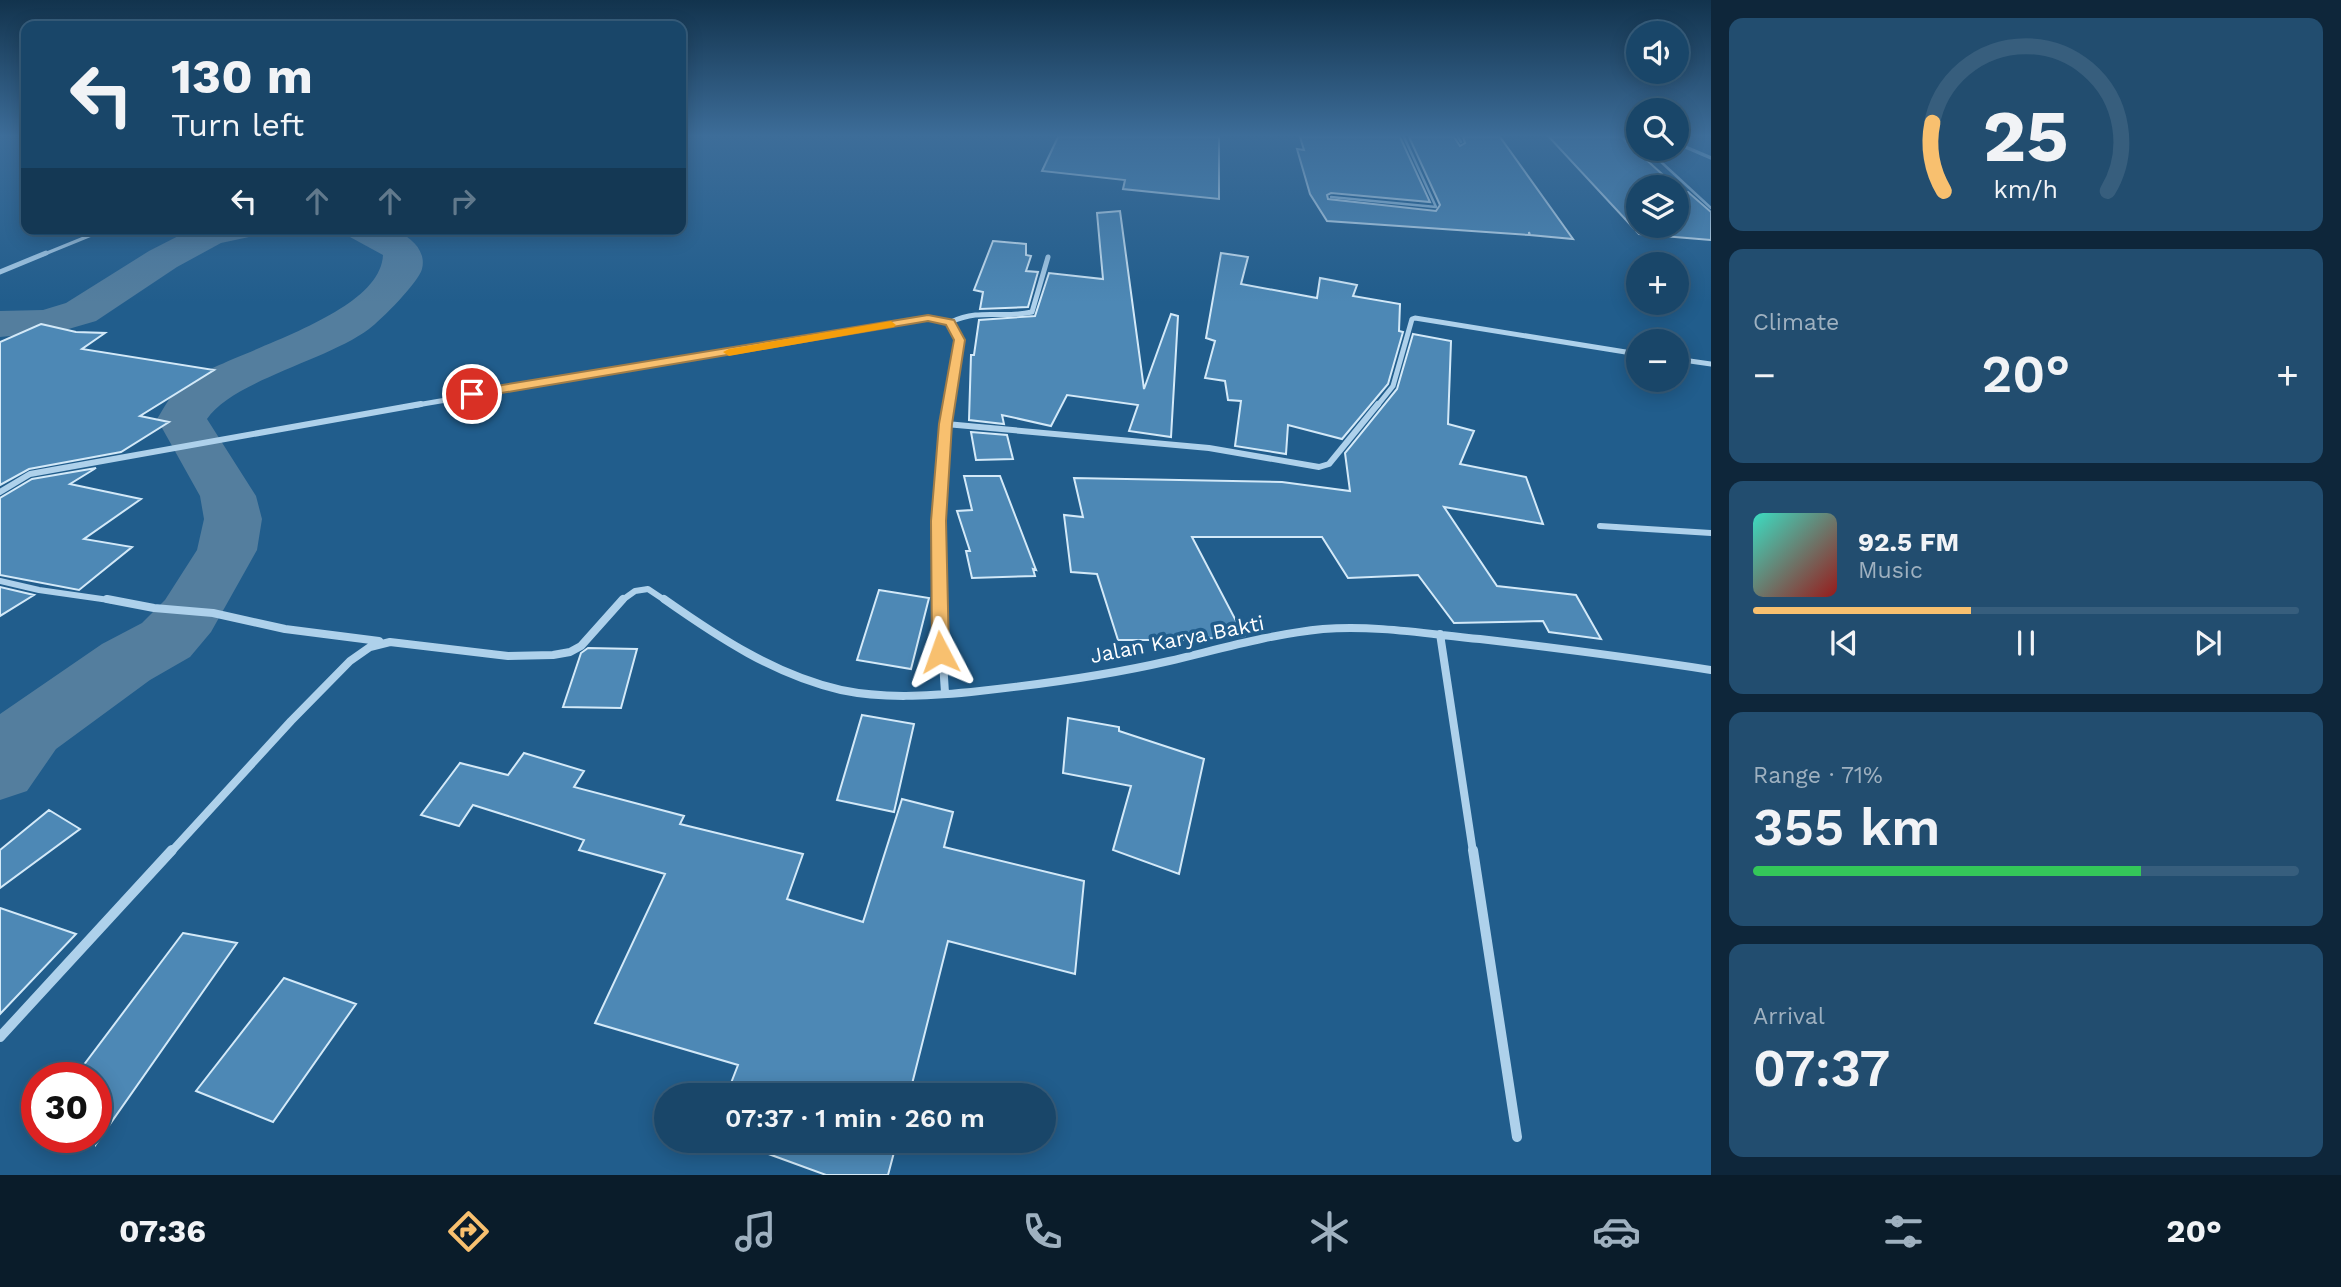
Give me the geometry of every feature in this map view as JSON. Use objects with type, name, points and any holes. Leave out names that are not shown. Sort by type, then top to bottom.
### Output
[{"type":"street","points":[[0,272],[91,235]]},
{"type":"street","points":[[0,492],[30,474],[215,439],[928,318],[951,322],[962,315],[978,312],[1024,314],[1032,312],[1048,257]]},
{"type":"street","points":[[946,424],[1209,448],[1319,467],[1329,464],[1394,386],[1412,319],[1626,352]]},
{"type":"street","points":[[945,693],[938,631],[938,521],[946,424],[959,340],[951,322]]},
{"type":"street","points":[[1689,361],[1711,364]]},
{"type":"street","points":[[1600,526],[1711,533]]},
{"type":"street","name":"Jalan Karya Bakti","points":[[0,581],[154,608],[213,613],[285,629],[481,653],[558,655],[578,649],[589,641],[629,593],[648,589],[656,591],[669,604],[710,632],[779,668],[822,685],[884,696],[1013,688],[1165,662],[1254,640],[1344,628],[1396,629],[1612,654],[1711,670]]},
{"type":"street","points":[[1440,635],[1517,1137]]},
{"type":"street","points":[[0,1037],[291,721],[351,661],[370,647],[390,642]]},
{"type":"lane","points":[[1331,197],[1436,207],[1429,192]]},
{"type":"lane","points":[[1693,192],[1711,208]]},
{"type":"building","points":[[1150,192],[1219,192],[1219,199]]},
{"type":"building","points":[[1309,192],[1425,192],[1430,202],[1331,193],[1327,195],[1328,199],[1436,211],[1440,205],[1434,192],[1539,192],[1573,239],[1530,235],[1529,232],[1529,235],[1327,221]]},
{"type":"building","points":[[1600,192],[1626,192],[1626,220]]},
{"type":"building","points":[[1689,193],[1711,212],[1711,240],[1687,238]]},
{"type":"building","points":[[1120,211],[1144,389],[1171,314],[1178,316],[1171,437],[1129,431],[1138,405],[1067,395],[1051,426],[1002,415],[1004,424],[969,420],[971,355],[974,355],[979,320],[1035,316],[1049,273],[1103,279],[1097,213]]},
{"type":"building","points":[[993,241],[1026,244],[1026,255],[1031,256],[1026,271],[1038,272],[1028,307],[980,309],[983,292],[974,290]]},
{"type":"building","points":[[1221,253],[1248,257],[1241,284],[1317,298],[1320,278],[1357,285],[1353,296],[1400,304],[1399,331],[1403,332],[1388,384],[1342,439],[1288,425],[1286,454],[1235,446],[1241,401],[1228,400],[1225,381],[1205,378],[1215,341],[1206,338]]},
{"type":"building","points":[[41,324],[76,332],[105,333],[82,349],[214,370],[140,416],[169,422],[121,452],[29,469],[0,485],[0,342]]},
{"type":"building","points":[[1413,334],[1451,341],[1448,424],[1474,431],[1460,464],[1526,477],[1543,524],[1444,507],[1497,586],[1576,595],[1601,639],[1549,632],[1543,621],[1454,623],[1418,575],[1348,578],[1322,537],[1192,537],[1244,636],[1118,640],[1097,574],[1071,572],[1064,515],[1083,517],[1074,478],[1282,482],[1350,491],[1345,453],[1397,389]]},
{"type":"building","points":[[971,432],[1007,435],[1013,459],[976,460]]},
{"type":"building","points":[[96,468],[70,484],[141,499],[84,539],[132,547],[79,590],[0,575],[0,498],[32,479]]},
{"type":"building","points":[[964,476],[1000,476],[1036,570],[1033,569],[1035,576],[972,578],[966,551],[970,551],[957,511],[972,510]]},
{"type":"building","points":[[0,587],[34,595],[0,616]]},
{"type":"building","points":[[879,590],[929,598],[911,669],[857,660]]},
{"type":"building","points":[[588,648],[637,649],[621,708],[563,707],[581,653]]},
{"type":"building","points":[[862,715],[914,724],[894,812],[837,800]]},
{"type":"building","points":[[1068,718],[1119,727],[1119,731],[1204,759],[1179,874],[1113,850],[1131,786],[1063,773]]},
{"type":"building","points":[[524,753],[584,771],[574,787],[684,816],[680,824],[803,854],[787,899],[863,922],[902,799],[953,812],[944,847],[1084,881],[1075,974],[948,941],[912,1083],[731,1083],[738,1065],[595,1023],[665,874],[579,850],[584,840],[473,805],[459,826],[421,815],[460,763],[508,775]]},
{"type":"building","points":[[49,810],[80,829],[0,888],[0,850]]},
{"type":"building","points":[[0,908],[76,934],[0,1014]]},
{"type":"building","points":[[183,933],[237,943],[112,1121],[112,1062],[86,1062]]},
{"type":"building","points":[[284,978],[356,1004],[273,1122],[196,1091]]},
{"type":"building","points":[[766,1153],[894,1153],[888,1175],[826,1175]]},
{"type":"waterway","points":[[0,324],[36,321],[41,324],[81,312],[163,259],[209,235]]},
{"type":"waterway","points":[[0,769],[30,729],[126,662],[166,640],[188,616],[227,550],[233,519],[228,496],[182,419],[198,396],[230,378],[288,354],[352,321],[375,302],[402,269],[402,252],[375,235]]},
{"type":"slow traffic","points":[[729,352],[891,325]]},
{"type":"route","points":[[472,394],[928,318],[951,322],[959,340],[946,424],[938,521],[940,652]]}]
